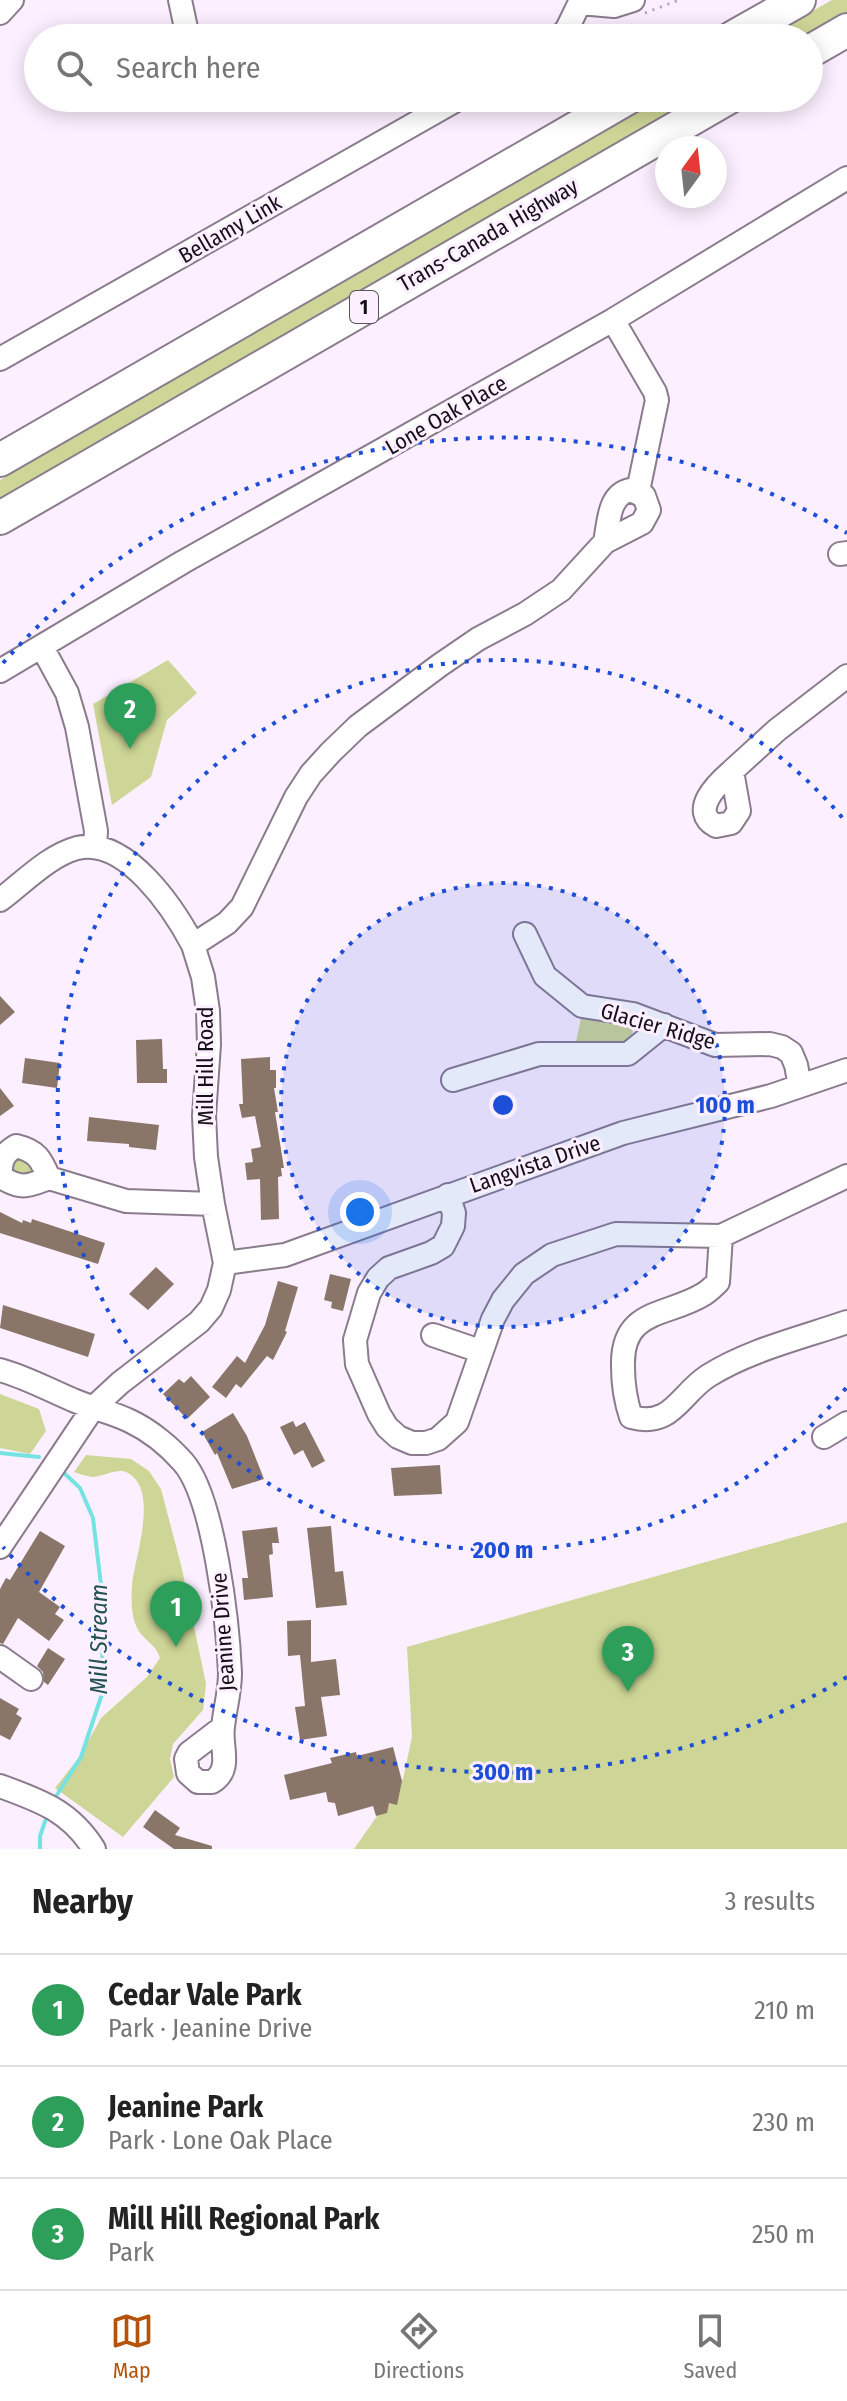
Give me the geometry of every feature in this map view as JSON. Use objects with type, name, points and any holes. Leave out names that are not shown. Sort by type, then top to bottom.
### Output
[{"type":"highway","points":[[757,24],[799,0]]},
{"type":"highway","points":[[823,44],[847,30]]},
{"type":"highway","name":"1","points":[[5,457],[604,112]]},
{"type":"highway","name":"Trans-Canada Highway","points":[[0,518],[704,112]]},
{"type":"street","points":[[0,13],[12,0]]},
{"type":"street","points":[[180,0],[185,24]]},
{"type":"street","points":[[570,24],[581,1],[614,6],[633,0]]},
{"type":"street","name":"Bellamy Link","points":[[0,359],[435,112]]},
{"type":"street","name":"Lone Oak Place","points":[[0,671],[183,562],[613,320],[847,178]]},
{"type":"street","points":[[613,320],[657,400],[638,491]]},
{"type":"street","points":[[0,900],[62,855],[77,848],[95,847],[110,851],[130,863],[179,919],[193,945],[227,923],[242,907],[296,797],[331,752],[358,726],[440,665],[561,590],[605,542],[642,523],[647,517],[648,502],[638,491],[630,490],[616,496],[605,542]]},
{"type":"street","points":[[42,647],[67,693],[77,727],[96,831],[95,847]]},
{"type":"street","points":[[732,771],[777,730],[847,676]]},
{"type":"street","name":"Glacier Ridge","points":[[525,934],[545,976],[582,1006],[633,1014],[715,1045],[770,1044],[782,1047],[791,1053],[800,1086]]},
{"type":"street","name":"Mill Hill Road","points":[[0,1547],[93,1408],[120,1383],[199,1322],[211,1308],[219,1290],[225,1263],[206,1157],[204,1116],[208,1011],[203,977],[193,945]]},
{"type":"street","points":[[453,1080],[539,1054],[628,1054],[664,1025]]},
{"type":"street","name":"Langvista Drive","points":[[225,1263],[285,1255],[623,1133],[800,1086],[847,1070]]},
{"type":"street","points":[[448,1195],[454,1213],[449,1236],[443,1246],[403,1261],[378,1278],[369,1293],[355,1340],[354,1352],[362,1380],[387,1427],[398,1437],[412,1443],[426,1443],[449,1433],[457,1422],[480,1351],[503,1300],[524,1274],[552,1255],[616,1234],[721,1236],[847,1176]]},
{"type":"street","points":[[49,1178],[126,1201],[213,1204]]},
{"type":"street","points":[[721,1236],[718,1282],[703,1295],[650,1316],[632,1328],[622,1350],[624,1398],[631,1417],[648,1421],[667,1414],[707,1377],[748,1356],[847,1322]]},
{"type":"street","points":[[433,1335],[480,1351]]},
{"type":"street","name":"Jeanine Drive","points":[[0,1370],[130,1421],[160,1441],[185,1464],[200,1492],[217,1562],[229,1695],[223,1727]]},
{"type":"street","points":[[824,1437],[847,1423]]},
{"type":"street","points":[[0,1657],[31,1679]]},
{"type":"street","points":[[0,1786],[63,1813],[84,1833],[94,1849]]},
{"type":"green space","points":[[832,0],[847,0],[847,15],[823,29],[823,24],[790,24]]},
{"type":"green space","points":[[637,112],[679,112],[0,503],[0,480]]},
{"type":"green space","points":[[168,660],[197,693],[167,720],[151,777],[112,805],[93,704]]},
{"type":"green space","points":[[582,1013],[628,1023],[633,1032],[624,1042],[599,1047],[575,1047]]},
{"type":"green space","points":[[14,1156],[23,1156],[38,1172],[23,1174],[13,1171],[10,1168]]},
{"type":"green space","points":[[0,1394],[39,1409],[46,1431],[30,1454],[0,1448]]},
{"type":"green space","points":[[86,1455],[131,1459],[149,1471],[161,1489],[182,1569],[206,1684],[203,1710],[173,1744],[170,1759],[174,1777],[123,1837],[55,1788],[80,1756],[101,1718],[147,1677],[160,1658],[138,1629],[132,1611],[132,1586],[143,1526],[142,1494],[137,1482],[124,1471],[92,1477],[74,1472]]},
{"type":"green space","points":[[847,1522],[847,1849],[354,1849],[403,1779],[412,1737],[407,1647]]},
{"type":"building","points":[[0,996],[15,1012],[0,1025]]},
{"type":"building","points":[[162,1039],[167,1083],[137,1083],[136,1040]]},
{"type":"building","points":[[270,1057],[270,1070],[276,1070],[274,1088],[278,1112],[275,1112],[284,1168],[281,1168],[282,1176],[278,1177],[279,1219],[261,1220],[260,1179],[247,1180],[245,1163],[253,1162],[251,1149],[261,1147],[255,1116],[242,1118],[239,1104],[243,1104],[241,1059]]},
{"type":"building","points":[[25,1058],[60,1063],[57,1088],[22,1083]]},
{"type":"building","points":[[0,1088],[14,1106],[0,1116]]},
{"type":"building","points":[[89,1117],[159,1125],[156,1150],[129,1147],[129,1144],[87,1141]]},
{"type":"building","points":[[0,1212],[22,1223],[23,1220],[31,1223],[32,1219],[105,1243],[98,1264],[0,1233]]},
{"type":"building","points":[[156,1267],[174,1284],[148,1310],[129,1294]]},
{"type":"building","points":[[330,1274],[351,1279],[343,1311],[331,1308],[332,1302],[324,1300]]},
{"type":"building","points":[[278,1281],[298,1287],[287,1332],[273,1360],[267,1356],[241,1388],[236,1384],[226,1398],[212,1387],[237,1356],[245,1363],[265,1325]]},
{"type":"building","points":[[3,1305],[95,1334],[88,1357],[0,1328]]},
{"type":"building","points":[[191,1376],[210,1397],[187,1419],[163,1394],[179,1379],[184,1383]]},
{"type":"building","points":[[233,1413],[247,1436],[264,1479],[232,1489],[217,1453],[215,1455],[202,1432]]},
{"type":"building","points":[[293,1421],[296,1427],[305,1422],[325,1461],[312,1468],[303,1450],[294,1455],[280,1427]]},
{"type":"building","points":[[440,1465],[442,1494],[394,1496],[391,1468]]},
{"type":"building","points":[[331,1526],[335,1572],[343,1571],[347,1605],[316,1608],[307,1528]]},
{"type":"building","points":[[277,1527],[279,1543],[272,1543],[273,1554],[269,1555],[273,1597],[244,1600],[242,1578],[248,1578],[242,1531]]},
{"type":"building","points":[[40,1531],[65,1546],[39,1592],[60,1607],[55,1614],[64,1620],[49,1641],[18,1618],[3,1644],[0,1643],[0,1589],[6,1578],[10,1580]]},
{"type":"building","points":[[311,1620],[311,1662],[336,1659],[340,1695],[321,1697],[327,1736],[300,1740],[295,1707],[305,1706],[300,1655],[288,1656],[287,1621]]},
{"type":"building","points":[[48,1648],[65,1659],[48,1685],[37,1666]]},
{"type":"building","points":[[0,1698],[19,1709],[16,1714],[22,1718],[10,1740],[0,1735]]},
{"type":"building","points":[[393,1747],[402,1781],[397,1805],[389,1803],[387,1813],[376,1816],[373,1806],[338,1816],[335,1803],[328,1802],[326,1792],[290,1800],[284,1775],[332,1763],[330,1758],[356,1752],[357,1756]]},
{"type":"building","points":[[155,1810],[180,1828],[175,1835],[212,1846],[212,1849],[174,1849],[143,1827]]},
{"type":"waterway","name":"Mill Stream","points":[[0,1453],[39,1457]]},
{"type":"waterway","name":"Mill Stream","points":[[53,1801],[81,1757],[103,1691],[101,1585],[93,1518],[80,1488],[64,1473]]},
{"type":"waterway","name":"Mill Stream","points":[[40,1849],[40,1836],[48,1813]]},
{"type":"place","name":"Jeanine Park","points":[[130,749]]},
{"type":"place","name":"Cedar Vale Park","points":[[176,1647]]},
{"type":"place","name":"Mill Hill Regional Park","points":[[628,1692]]}]
